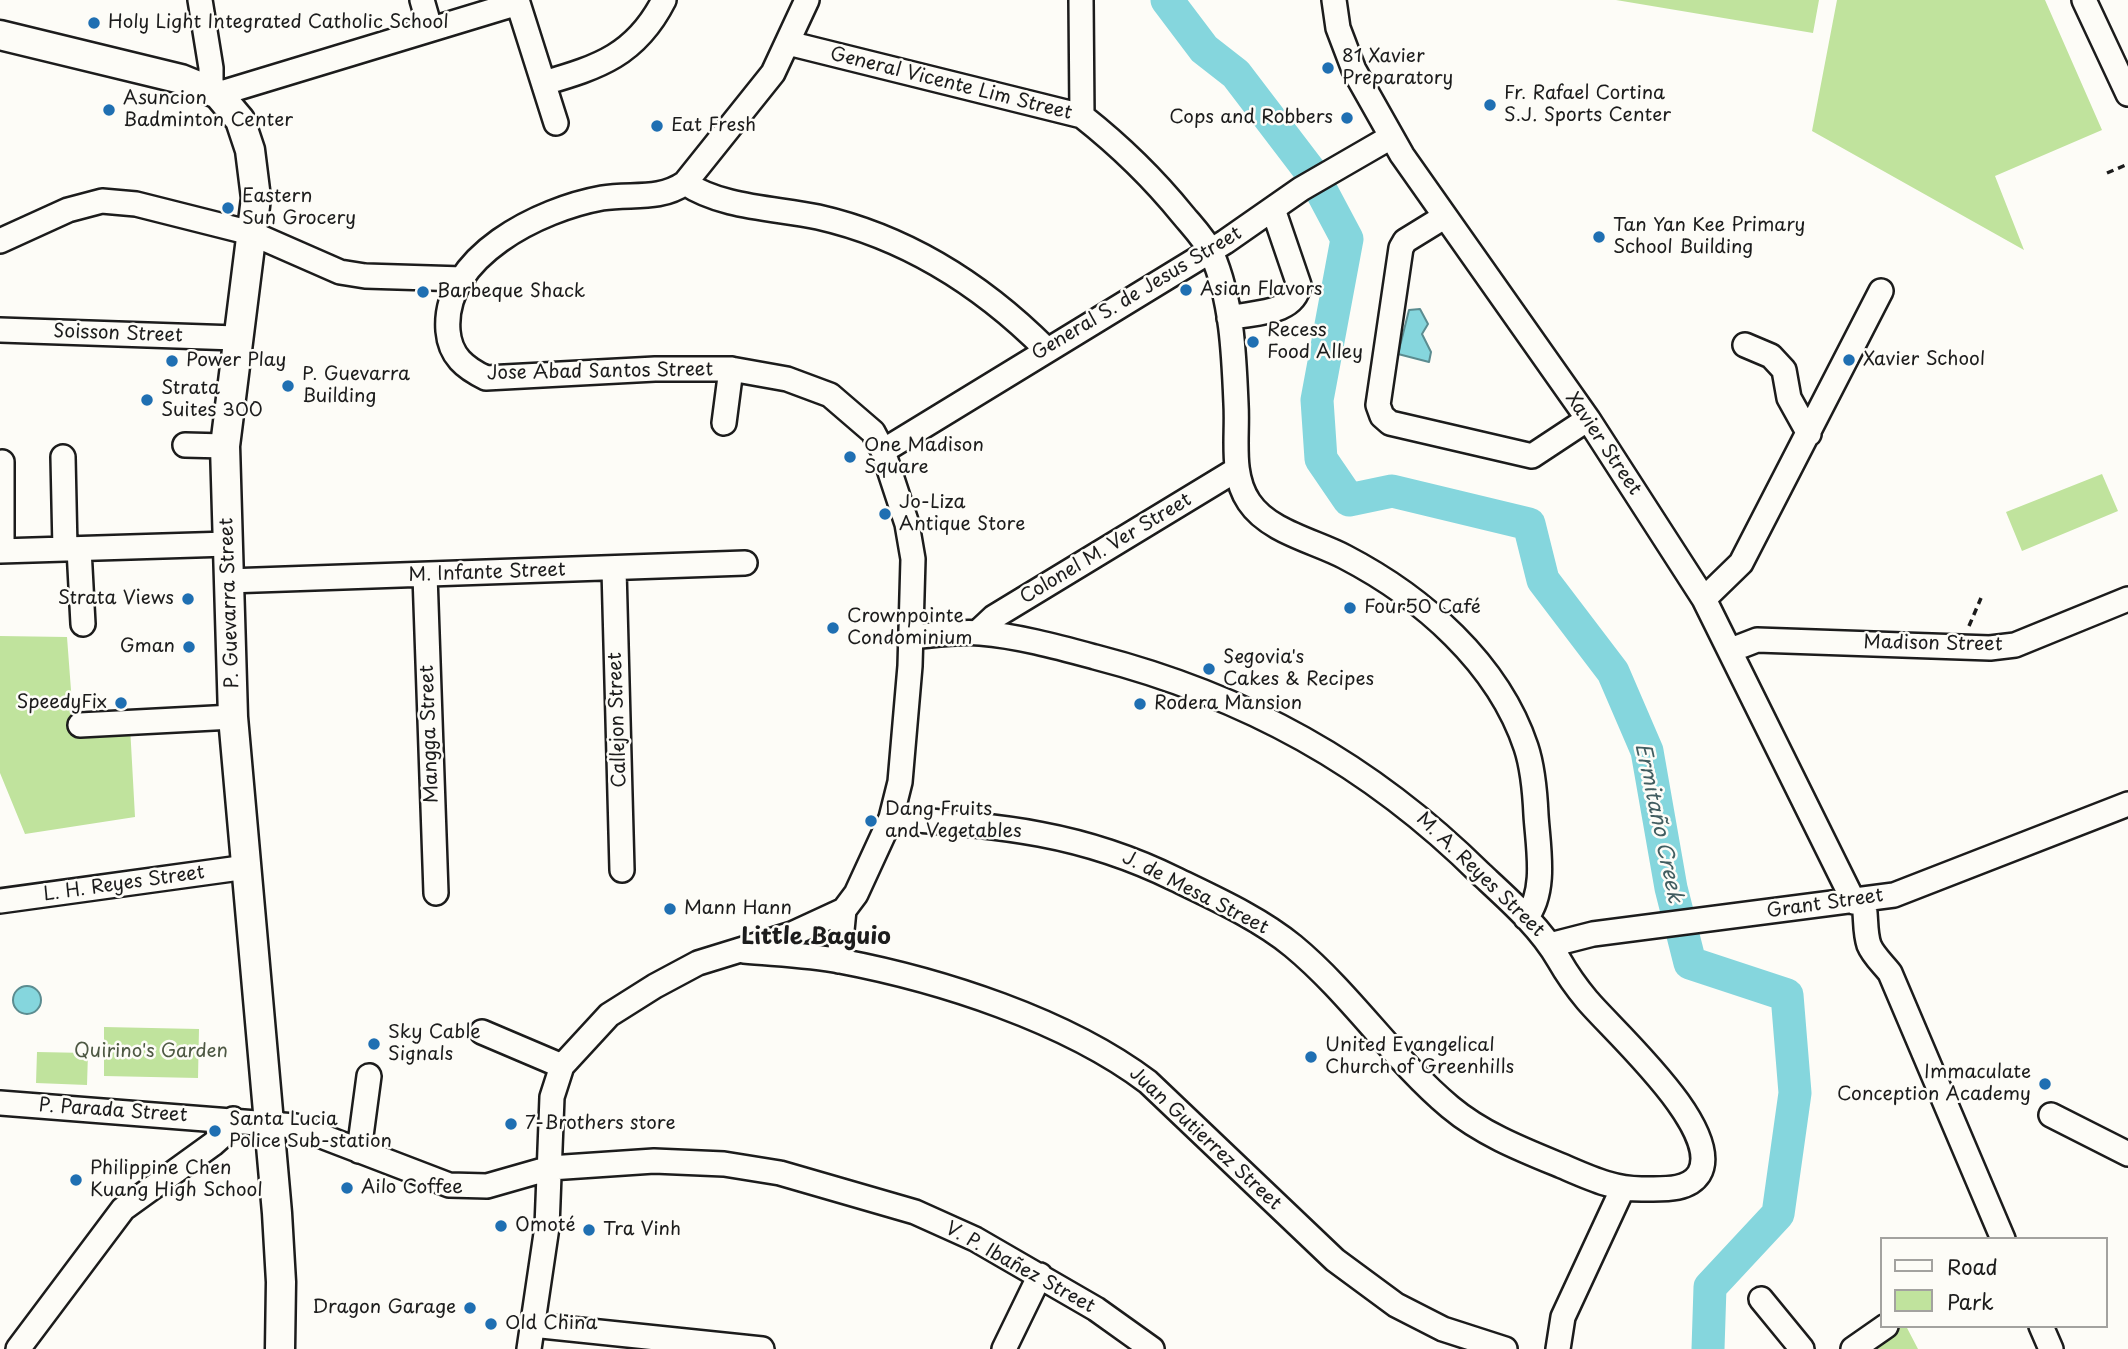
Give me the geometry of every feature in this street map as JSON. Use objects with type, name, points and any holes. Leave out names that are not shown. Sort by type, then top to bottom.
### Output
[{"type":"main road","name":"P. Guevarra Street","points":[[0,35],[181,79],[214,93],[240,120],[250,150],[256,198],[236,338],[225,446],[228,544],[226,628],[281,1282],[280,1349]]},
{"type":"street","points":[[200,0],[214,93],[517,2],[556,123]]},
{"type":"street","points":[[422,0],[430,28]]},
{"type":"street","points":[[544,83],[598,67],[650,24],[664,0]]},
{"type":"street","points":[[807,0],[788,43],[758,95],[685,183],[714,197],[820,218],[887,237],[952,272],[1016,319],[1046,349]]},
{"type":"street","points":[[1081,0],[1082,116]]},
{"type":"street","name":"Xavier Street","points":[[1334,0],[1338,28],[1354,69],[1391,137],[1444,218],[1588,419],[1704,599],[1862,906],[1881,929],[1886,943],[1889,973],[2002,1237]]},
{"type":"street","points":[[2093,3],[2128,94]]},
{"type":"street","name":"General Vicente Lim Street","points":[[788,43],[1082,116],[1120,146],[1157,183],[1210,250],[1229,318],[1235,380],[1236,470],[1249,503],[1279,527],[1343,556],[1390,582],[1469,651],[1497,688],[1515,719],[1527,750],[1535,796],[1540,869],[1534,905],[1526,918]]},
{"type":"street","name":"General S. de Jesus Street","points":[[883,450],[1210,250],[1301,189],[1391,137]]},
{"type":"street","name":"Jose Abad Santos Street","points":[[685,183],[665,193],[602,198],[529,221],[477,261],[463,279],[451,306],[450,345],[468,370],[486,378],[655,369],[731,369],[787,379],[830,395],[860,418],[873,432],[883,450],[909,536],[915,589],[912,637],[900,782],[891,818],[856,894],[844,910],[839,961]]},
{"type":"street","points":[[0,242],[68,210],[102,201],[136,204],[251,233],[340,272],[365,276],[463,279]]},
{"type":"street","points":[[1229,318],[1286,306],[1297,294],[1299,285],[1273,209]]},
{"type":"street","points":[[1444,218],[1405,241],[1401,248],[1378,405],[1382,416],[1391,423],[1532,456],[1588,419]]},
{"type":"street","points":[[1704,599],[1741,563],[1881,291]]},
{"type":"street","name":"Soisson Street","points":[[0,330],[236,338]]},
{"type":"street","points":[[1745,345],[1771,356],[1784,370],[1789,398],[1809,434]]},
{"type":"street","points":[[724,422],[731,369]]},
{"type":"street","points":[[186,445],[225,446]]},
{"type":"street","points":[[63,457],[83,624]]},
{"type":"street","points":[[2,462],[1,551],[228,544]]},
{"type":"street","name":"Colonel M. Ver Street","points":[[978,632],[994,617],[1236,470]]},
{"type":"street","name":"M. Infante Street","points":[[228,582],[745,563]]},
{"type":"street","name":"Callejon Street","points":[[614,569],[622,870]]},
{"type":"street","name":"Mangga Street","points":[[425,575],[436,893]]},
{"type":"street","name":"Madison Street","points":[[1731,650],[1757,640],[1990,648],[2015,645],[2128,599]]},
{"type":"street","name":"M. A. Reyes Street","points":[[912,637],[978,632],[1134,667],[1233,702],[1278,724],[1360,771],[1406,805],[1439,832],[1526,918],[1550,945],[1589,1002],[1647,1063],[1677,1101],[1701,1147],[1701,1171],[1696,1179],[1684,1186],[1622,1190]]},
{"type":"street","points":[[80,725],[233,717]]},
{"type":"street","name":"Grant Street","points":[[1550,945],[1594,934],[1670,923],[1862,906],[2128,804]]},
{"type":"street","name":"J. de Mesa Street","points":[[891,818],[989,825],[1050,834],[1118,853],[1184,883],[1292,945],[1453,1110],[1494,1136],[1622,1190]]},
{"type":"street","name":"L. H. Reyes Street","points":[[0,901],[247,867]]},
{"type":"street","points":[[529,1349],[547,1227],[550,1168],[548,1145],[552,1097],[562,1066],[609,1015],[655,986],[698,963],[744,951],[844,910]]},
{"type":"street","points":[[744,951],[839,961]]},
{"type":"street","name":"Juan Gutierrez Street","points":[[839,961],[895,974],[981,1000],[1044,1025],[1119,1060],[1148,1082],[1335,1260],[1396,1305],[1443,1329],[1505,1349]]},
{"type":"street","points":[[482,1031],[562,1066]]},
{"type":"street","points":[[359,1151],[369,1076]]},
{"type":"street","name":"P. Parada Street","points":[[0,1103],[269,1122]]},
{"type":"street","points":[[2051,1115],[2128,1154]]},
{"type":"street","points":[[18,1349],[123,1209],[213,1144],[231,1128],[233,1119]]},
{"type":"street","name":"V. P. Ibañez Street","points":[[269,1122],[295,1126],[449,1185],[487,1186],[550,1168],[654,1161],[724,1164],[780,1173],[915,1212],[975,1239],[1096,1309],[1152,1349]]},
{"type":"street","points":[[1558,1349],[1563,1317],[1622,1190]]},
{"type":"street","points":[[1004,1349],[1040,1275]]},
{"type":"street","points":[[1761,1300],[1802,1349]]},
{"type":"street","points":[[532,1325],[762,1349]]},
{"type":"street","points":[[1853,1349],[1883,1328]]},
{"type":"street","points":[[2042,1328],[2051,1349]]},
{"type":"path","points":[[2107,173],[2128,164]]},
{"type":"path","points":[[1969,626],[1981,598]]},
{"type":"green space","points":[[1616,0],[1819,0],[1813,33]]},
{"type":"green space","points":[[1837,0],[2045,0],[2102,130],[1995,176],[2024,250],[1812,131]]},
{"type":"green space","points":[[2102,474],[2118,511],[2022,551],[2006,512]]},
{"type":"green space","points":[[0,636],[67,637],[74,730],[130,726],[135,817],[25,834],[0,773]]},
{"type":"green space","name":"Quirino's Garden","points":[[104,1027],[199,1029],[198,1078],[104,1076]]},
{"type":"green space","points":[[37,1052],[88,1053],[87,1085],[36,1083]]},
{"type":"green space","points":[[1890,1328],[1907,1328],[1918,1349],[1851,1349]]},
{"type":"water","points":[[1420,309],[1428,324],[1422,334],[1431,352],[1429,362],[1398,354],[1409,310]]},
{"type":"water","points":[[27,986],[37,990],[41,1000],[37,1010],[27,1014],[17,1010],[13,1000],[17,990]]},
{"type":"waterway","name":"Ermitaño Creek","points":[[1167,0],[1204,49],[1236,74],[1313,175],[1347,239],[1317,400],[1321,459],[1349,500],[1392,491],[1529,524],[1543,580],[1613,672],[1647,751],[1671,888],[1690,963],[1787,995],[1795,1093],[1778,1214],[1710,1287],[1708,1349]]},
{"type":"place","name":"Holy Light Integrated Catholic School","points":[[94,23]]},
{"type":"place","name":"81 Xavier Preparatory","points":[[1328,68]]},
{"type":"place","name":"Fr. Rafael Cortina S.J. Sports Center","points":[[1490,105]]},
{"type":"place","name":"Asuncion Badminton Center","points":[[109,110]]},
{"type":"place","name":"Cops and Robbers","points":[[1347,118]]},
{"type":"place","name":"Eat Fresh","points":[[657,126]]},
{"type":"place","name":"Eastern Sun Grocery","points":[[228,208]]},
{"type":"place","name":"Tan Yan Kee Primary School Building","points":[[1599,237]]},
{"type":"place","name":"Asian Flavors","points":[[1186,290]]},
{"type":"place","name":"Barbeque Shack","points":[[423,292]]},
{"type":"place","name":"Recess Food Alley","points":[[1253,342]]},
{"type":"place","name":"Xavier School","points":[[1849,360]]},
{"type":"place","name":"Power Play","points":[[172,361]]},
{"type":"place","name":"P. Guevarra Building","points":[[288,386]]},
{"type":"place","name":"Strata Suites 300","points":[[147,400]]},
{"type":"place","name":"One Madison Square","points":[[850,457]]},
{"type":"place","name":"Jo-Liza Antique Store","points":[[885,514]]},
{"type":"place","name":"Strata Views","points":[[188,599]]},
{"type":"place","name":"Four50 Café","points":[[1350,608]]},
{"type":"place","name":"Crownpointe Condominium","points":[[833,628]]},
{"type":"place","name":"Gman","points":[[189,647]]},
{"type":"place","name":"Segovia's Cakes & Recipes","points":[[1209,669]]},
{"type":"place","name":"SpeedyFix","points":[[121,703]]},
{"type":"place","name":"Rodera Mansion","points":[[1140,704]]},
{"type":"place","name":"Dang Fruits and Vegetables","points":[[871,821]]},
{"type":"place","name":"Mann Hann","points":[[670,909]]},
{"type":"place","name":"Sky Cable Signals","points":[[374,1044]]},
{"type":"place","name":"United Evangelical Church of Greenhills","points":[[1311,1057]]},
{"type":"place","name":"Immaculate Conception Academy","points":[[2045,1084]]},
{"type":"place","name":"7-Brothers store","points":[[511,1124]]},
{"type":"place","name":"Santa Lucia Police Sub-station","points":[[215,1131]]},
{"type":"place","name":"Philippine Chen Kuang High School","points":[[76,1180]]},
{"type":"place","name":"Ailo Coffee","points":[[347,1188]]},
{"type":"place","name":"Omoté","points":[[501,1226]]},
{"type":"place","name":"Tra Vinh","points":[[589,1230]]},
{"type":"place","name":"Dragon Garage","points":[[470,1308]]},
{"type":"place","name":"Old China","points":[[491,1324]]},
{"type":"district","name":"Little Baguio","points":[[816,938]]}]
